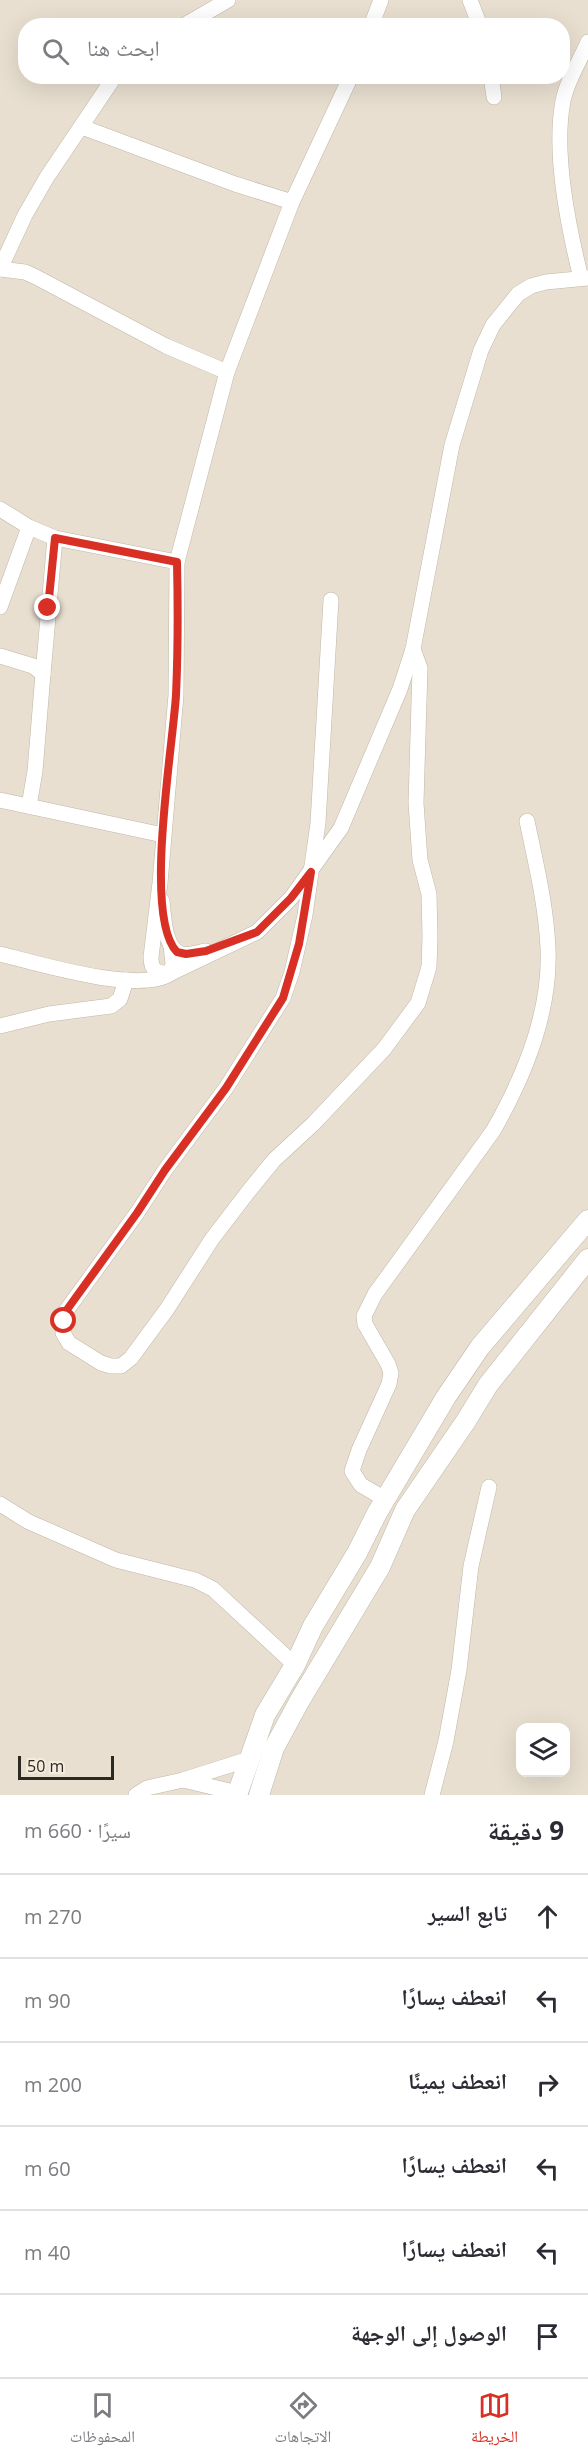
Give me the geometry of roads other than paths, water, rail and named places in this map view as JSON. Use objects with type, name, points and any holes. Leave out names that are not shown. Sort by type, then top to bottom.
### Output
[{"type":"main road","points":[[238,1794],[265,1715],[295,1665],[334,1590],[446,1397],[480,1347],[588,1220]]},
{"type":"main road","points":[[259,1795],[274,1748],[300,1700],[380,1567],[405,1510],[488,1385],[588,1259]]},
{"type":"main road","points":[[334,1590],[358,1604]]},
{"type":"street","points":[[197,18],[228,0]]},
{"type":"street","points":[[374,18],[381,0]]},
{"type":"street","points":[[470,0],[477,18]]},
{"type":"street","points":[[570,82],[588,42]]},
{"type":"street","points":[[110,84],[47,177],[14,236],[0,269],[25,272],[166,346],[227,372]]},
{"type":"street","points":[[171,973],[156,972],[151,961],[176,695],[177,562],[227,372],[292,202],[347,84]]},
{"type":"street","points":[[492,84],[494,97]]},
{"type":"street","points":[[0,954],[97,977],[149,981],[161,979],[257,932],[291,898],[341,828],[400,689],[413,649],[452,445],[481,350],[494,325],[518,294],[531,286],[546,282],[584,278],[566,218],[560,122],[569,84]]},
{"type":"street","points":[[82,127],[235,184],[292,202]]},
{"type":"street","points":[[0,510],[28,527],[55,538],[177,562]]},
{"type":"street","points":[[0,607],[28,527]]},
{"type":"street","points":[[28,806],[35,771],[55,538]]},
{"type":"street","points":[[332,600],[318,822],[299,944],[283,998],[226,1088],[66,1311],[63,1333],[69,1343],[101,1363],[121,1366],[131,1358],[167,1309],[212,1239],[248,1192],[274,1160],[313,1124],[378,1056],[418,1003],[429,967],[430,937],[429,894],[417,834],[421,675],[413,649]]},
{"type":"street","points":[[0,656],[33,666],[43,674]]},
{"type":"street","points":[[0,800],[163,835]]},
{"type":"street","points":[[386,1499],[361,1485],[352,1471],[389,1384],[391,1373],[365,1324],[364,1316],[375,1294],[493,1131],[528,1059],[540,1017],[546,983],[548,950],[544,900],[527,821]]},
{"type":"street","points":[[160,883],[171,946],[173,964],[171,973]]},
{"type":"street","points":[[171,946],[177,952],[186,954],[227,944],[257,932]]},
{"type":"street","points":[[126,980],[143,975],[151,961]]},
{"type":"street","points":[[0,1026],[49,1014],[111,1006],[120,999],[126,980]]},
{"type":"street","points":[[432,1795],[457,1680],[471,1566],[489,1487]]},
{"type":"street","points":[[0,1504],[28,1522],[116,1560],[195,1580],[213,1589],[295,1665]]},
{"type":"street","points":[[135,1795],[147,1788],[183,1780],[249,1760]]},
{"type":"street","points":[[183,1780],[238,1794]]}]
